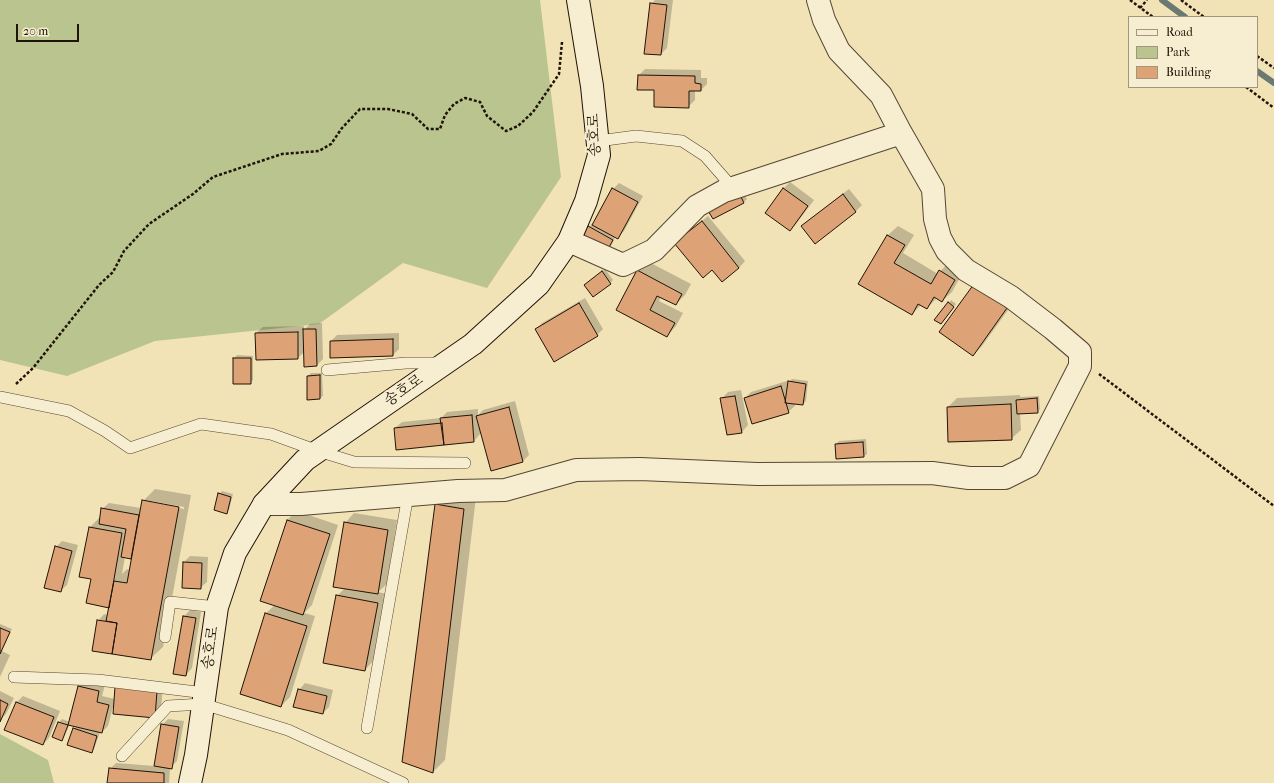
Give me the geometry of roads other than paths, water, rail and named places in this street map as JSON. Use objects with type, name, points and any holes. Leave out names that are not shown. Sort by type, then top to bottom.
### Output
[{"type":"street","name":"송호로","points":[[190,783],[196,755],[217,607],[235,553],[264,504],[305,460],[473,344],[539,284],[569,241],[586,201],[599,155],[592,86],[578,0]]},
{"type":"street","points":[[264,504],[301,504],[458,491],[505,490],[576,470],[640,469],[757,474],[932,474],[969,478],[1005,478],[1030,466],[1080,366],[1080,352],[1011,297],[966,270],[946,251],[940,238],[935,219],[933,189],[881,96],[839,51],[824,20],[818,0]]},
{"type":"street","points":[[569,241],[623,265],[654,250],[697,206],[724,191],[901,133]]},
{"type":"lane","points":[[598,141],[636,136],[682,141],[705,156],[733,188]]},
{"type":"lane","points":[[327,370],[406,363],[446,362]]},
{"type":"lane","points":[[0,397],[69,411],[105,431],[130,448],[201,424],[271,434],[354,462],[465,462]]},
{"type":"lane","points":[[367,728],[408,495]]},
{"type":"lane","points":[[165,637],[170,602],[217,607]]},
{"type":"lane","points":[[14,677],[98,680],[204,698],[288,730],[403,783]]},
{"type":"lane","points":[[122,756],[168,706],[204,698]]},
{"type":"waterway","points":[[1162,0],[1184,16]]},
{"type":"waterway","points":[[1258,72],[1274,83]]}]
